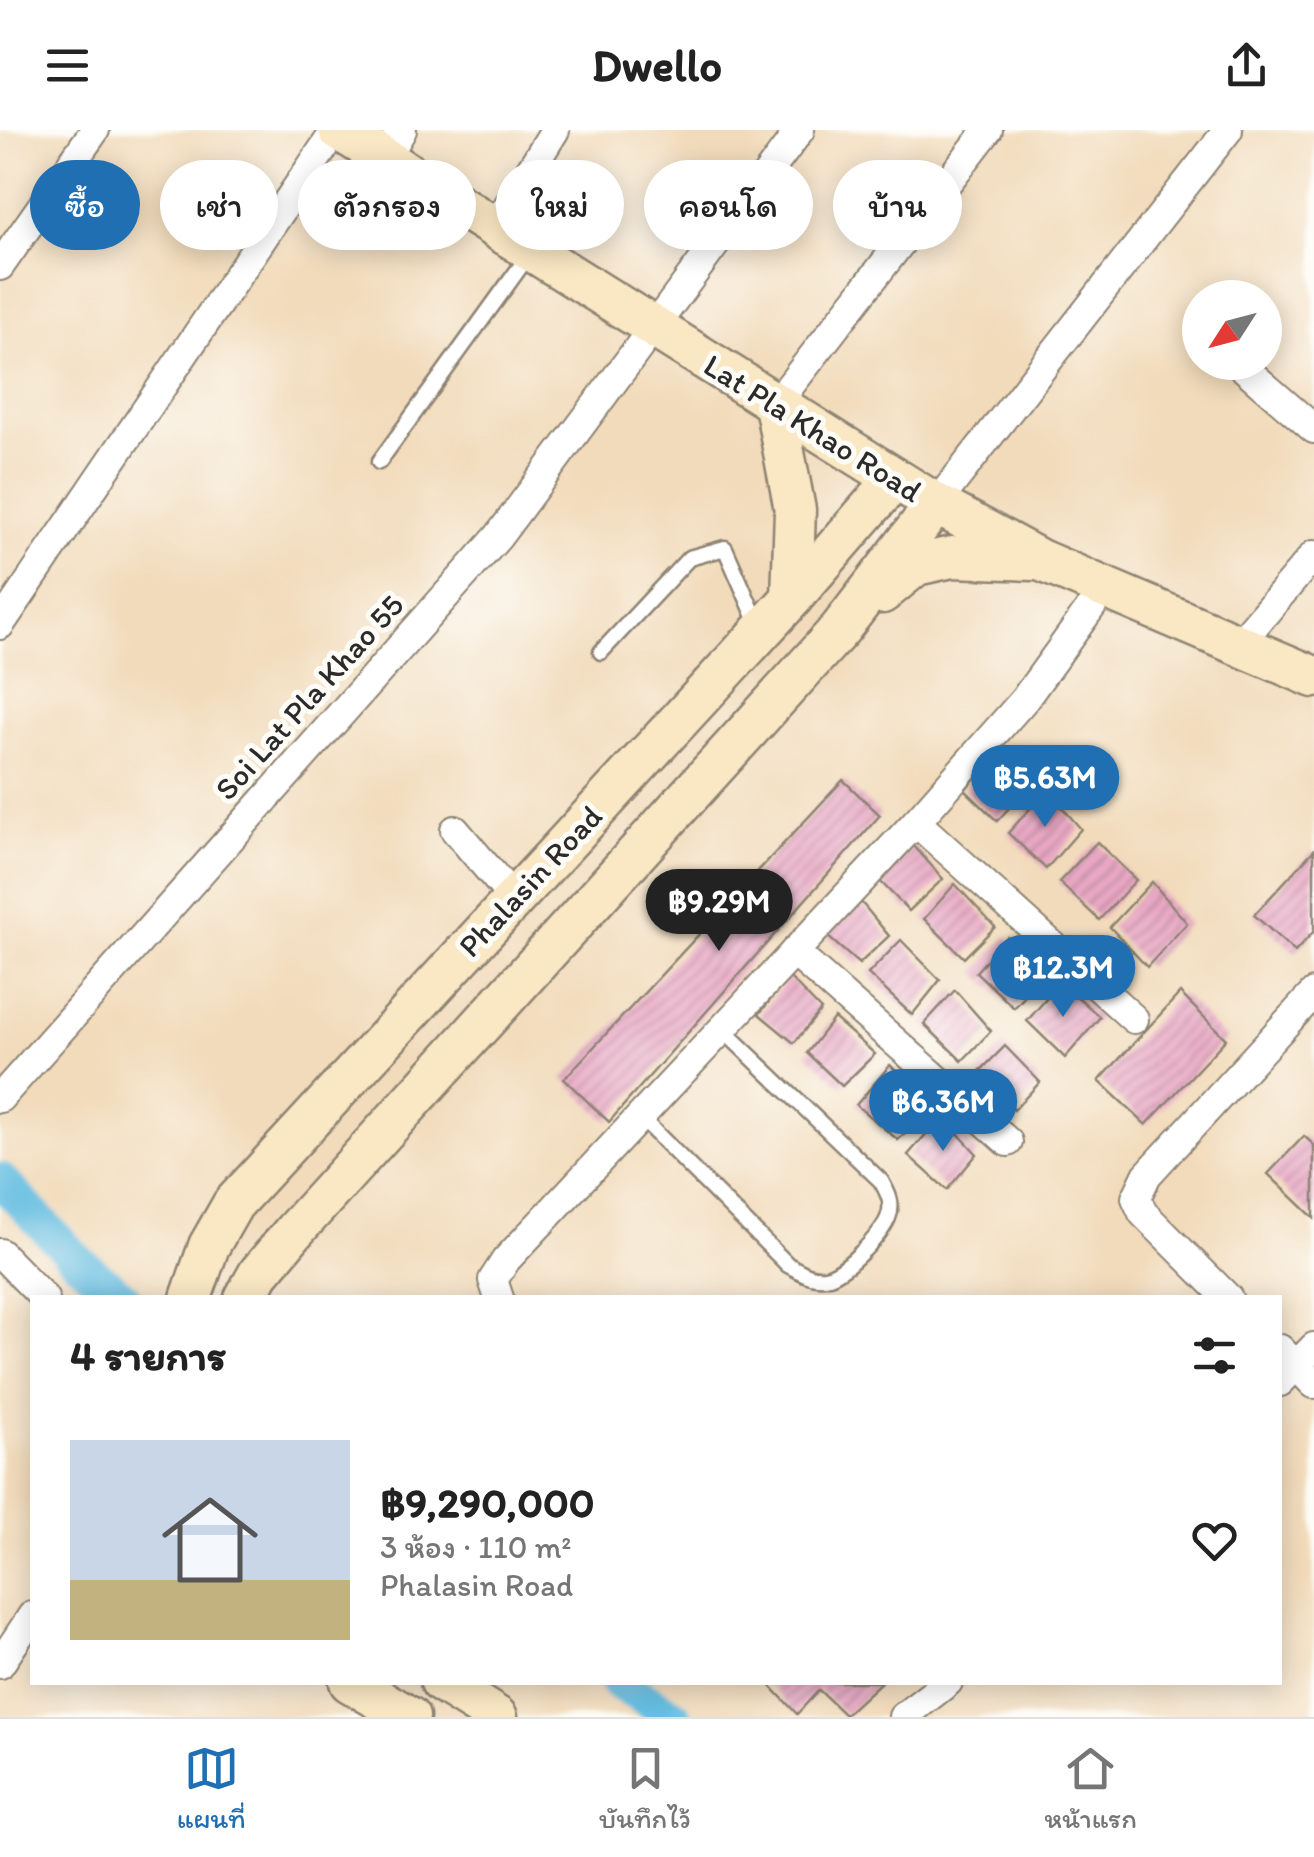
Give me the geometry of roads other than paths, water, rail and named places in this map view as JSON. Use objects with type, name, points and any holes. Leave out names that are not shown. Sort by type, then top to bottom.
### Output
[{"type":"main road","name":"Lat Pla Khao Road","points":[[337,130],[394,144],[495,226]]},
{"type":"main road","name":"Lat Pla Khao Road","points":[[532,250],[936,504],[1042,561],[1314,677]]},
{"type":"main road","points":[[775,404],[795,510],[792,598]]},
{"type":"main road","name":"Phalasin Road","points":[[192,1295],[209,1246],[234,1204],[792,598],[894,480]]},
{"type":"main road","name":"Phalasin Road","points":[[247,1295],[259,1273],[296,1230],[840,628],[936,504]]},
{"type":"main road","points":[[840,628],[916,566],[952,557],[1042,561]]},
{"type":"main road","points":[[355,1685],[408,1717]]},
{"type":"main road","points":[[447,1685],[497,1717]]},
{"type":"street","points":[[0,266],[95,130]]},
{"type":"street","points":[[0,625],[337,130]]},
{"type":"street","points":[[495,226],[555,130]]},
{"type":"street","name":"Soi Lat Pla Khao 55","points":[[0,1098],[498,537],[800,130]]},
{"type":"street","points":[[775,404],[988,130]]},
{"type":"street","points":[[936,504],[1228,130]]},
{"type":"street","points":[[1258,380],[1314,429]]},
{"type":"street","points":[[1237,646],[1314,555]]},
{"type":"street","points":[[499,1295],[492,1280],[506,1260],[916,822],[1024,700],[1105,588]]},
{"type":"street","points":[[916,822],[1134,1019]]},
{"type":"street","points":[[454,830],[513,898]]},
{"type":"street","points":[[794,952],[1008,1142]]},
{"type":"street","points":[[1225,1295],[1144,1214],[1136,1198],[1147,1175],[1314,993]]},
{"type":"street","points":[[0,1253],[41,1295]]},
{"type":"street","points":[[0,1664],[30,1619]]},
{"type":"street","points":[[903,1717],[944,1685]]},
{"type":"lane","points":[[379,462],[532,250]]},
{"type":"lane","points":[[601,652],[688,558],[716,548],[725,548],[762,630]]},
{"type":"lane","points":[[640,1116],[788,1265],[809,1276],[827,1277],[842,1271],[888,1219],[890,1195],[881,1181],[722,1029]]},
{"type":"waterway","points":[[0,1180],[76,1259],[120,1295]]},
{"type":"waterway","points":[[622,1685],[675,1717]]}]
